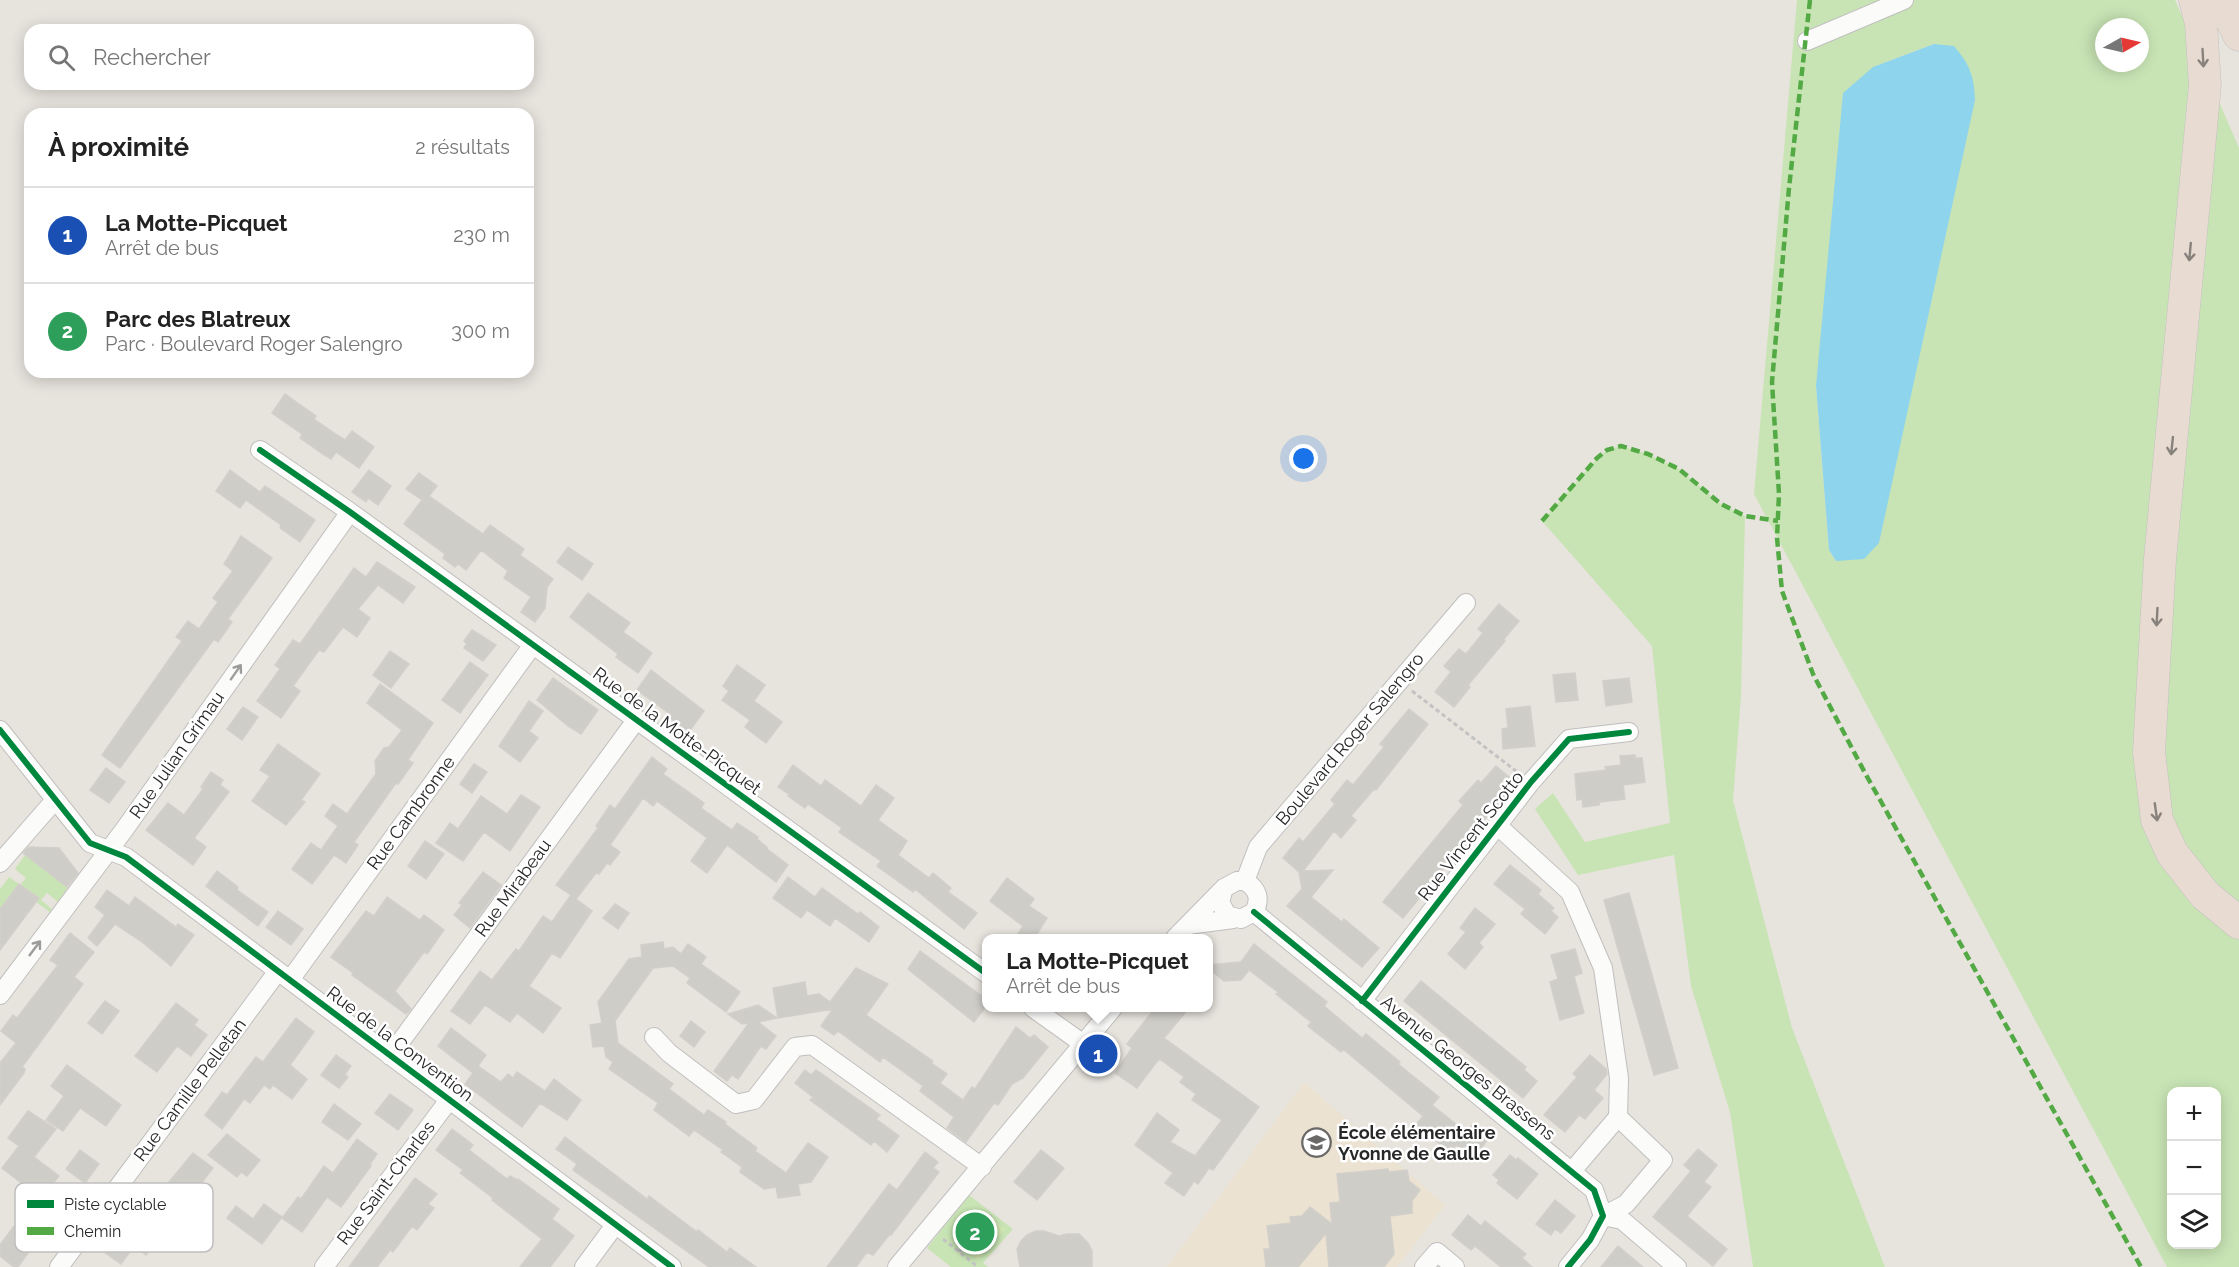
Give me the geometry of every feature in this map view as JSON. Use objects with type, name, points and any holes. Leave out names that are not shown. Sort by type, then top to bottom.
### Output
[{"type":"highway","points":[[2195,0],[2201,23],[2205,85],[2160,559],[2149,752],[2157,820],[2172,854],[2205,895],[2239,923]]},
{"type":"highway","points":[[2223,0],[2239,35]]},
{"type":"street","points":[[1807,41],[1904,0]]},
{"type":"street","name":"Rue de la Motte-Picquet","points":[[260,450],[637,719],[982,970]]},
{"type":"street","name":"Rue Julian Grimau","points":[[0,995],[108,851],[350,513]]},
{"type":"street","name":"Boulevard Roger Salengro","points":[[1245,881],[1258,847],[1466,603]]},
{"type":"street","name":"Rue Cambronne","points":[[284,976],[532,646]]},
{"type":"street","name":"Rue Mirabeau","points":[[390,1056],[637,719]]},
{"type":"street","name":"Rue de la Convention","points":[[0,730],[90,843],[126,857],[672,1267]]},
{"type":"street","name":"Rue Vincent Scotto","points":[[1362,1001],[1531,782],[1569,739],[1629,732]]},
{"type":"street","points":[[0,863],[55,800]]},
{"type":"street","name":"Rue Vincent Scotto","points":[[1498,826],[1570,892],[1602,968],[1619,1078],[1618,1117]]},
{"type":"street","points":[[1180,934],[1188,925],[1224,888],[1237,880],[1245,881],[1256,891],[1258,898],[1254,912],[1241,919],[1233,918],[1188,925]]},
{"type":"street","points":[[1224,888],[1220,902],[1222,909],[1233,918]]},
{"type":"street","name":"Avenue Georges Brassens","points":[[1254,912],[1594,1190],[1603,1216]]},
{"type":"street","name":"Rue Camille Pelletan","points":[[124,1183],[284,976]]},
{"type":"street","points":[[1039,1012],[1082,1043]]},
{"type":"street","points":[[897,1267],[1109,1012]]},
{"type":"street","points":[[654,1036],[669,1053],[736,1104],[754,1100],[795,1047],[812,1045],[982,1167]]},
{"type":"street","name":"Rue Saint-Charles","points":[[324,1267],[449,1100]]},
{"type":"street","points":[[1568,1267],[1590,1240],[1603,1216],[1626,1204],[1663,1160],[1618,1117],[1572,1171]]},
{"type":"street","points":[[1603,1216],[1622,1220],[1677,1267]]},
{"type":"street","points":[[584,1267],[615,1225]]},
{"type":"street","name":"Rue Camille Pelletan","points":[[59,1267],[71,1252]]},
{"type":"street","points":[[1424,1267],[1437,1252],[1455,1267]]},
{"type":"path","points":[[1399,681],[1531,782]]},
{"type":"path","points":[[959,1252],[991,1215]]},
{"type":"path","points":[[930,1228],[978,1267]]},
{"type":"shaded area","name":"École élémentaire Yvonne de Gaulle","points":[[1304,1082],[1445,1205],[1397,1267],[1167,1267]]},
{"type":"green space","points":[[1797,0],[2175,0],[2239,148],[2239,1267],[2167,1267],[1754,494]],"holes":[[[1934,44],[1836,561],[1829,550],[1816,386],[1873,67]]]},
{"type":"green space","points":[[1621,446],[1648,454],[1679,469],[1721,504],[1745,516],[1741,696],[1733,800],[1792,1028],[1885,1267],[1753,1267],[1730,1112],[1691,986],[1674,855],[1578,875],[1535,809],[1553,793],[1585,842],[1670,823],[1652,646],[1542,521],[1597,458],[1607,450]]},
{"type":"green space","points":[[25,855],[68,887],[58,902],[47,893],[41,900],[52,909],[50,912],[36,902],[38,899],[20,885],[26,878],[15,869]]},
{"type":"green space","points":[[9,877],[19,884],[0,909],[0,889]]},
{"type":"green space","points":[[969,1195],[1013,1229],[983,1263],[988,1267],[951,1267],[927,1248]]},
{"type":"green space","points":[[993,1219],[1005,1229],[978,1260],[966,1250]]},
{"type":"water","points":[[1934,44],[1954,46],[1970,71],[1975,100],[1879,543],[1864,559],[1836,561],[1829,550],[1816,386],[1843,93],[1873,67]]},
{"type":"building","points":[[285,394],[316,416],[314,419],[345,440],[352,431],[374,447],[359,468],[336,452],[331,459],[323,454],[300,438],[302,434],[272,413]]},
{"type":"building","points":[[230,470],[260,492],[265,486],[315,520],[300,542],[246,500],[240,508],[216,491]]},
{"type":"building","points":[[369,470],[391,486],[378,505],[368,498],[366,502],[352,492]]},
{"type":"building","points":[[419,473],[437,486],[429,496],[483,534],[490,525],[524,549],[520,555],[553,579],[547,587],[545,608],[535,622],[521,612],[531,597],[504,578],[508,571],[481,550],[466,570],[458,564],[455,567],[443,558],[445,554],[404,524],[422,500],[406,489]]},
{"type":"building","points":[[241,536],[272,558],[228,619],[232,622],[218,642],[214,639],[120,768],[102,755],[182,641],[176,637],[188,621],[199,629],[218,602],[213,598],[233,571],[224,564]]},
{"type":"building","points":[[568,547],[593,564],[582,580],[557,562]]},
{"type":"building","points":[[377,562],[415,587],[403,603],[378,585],[358,609],[370,618],[357,637],[343,627],[324,652],[319,650],[293,686],[300,691],[281,718],[257,701],[280,669],[275,665],[293,640],[300,644],[354,568],[366,577]]},
{"type":"building","points":[[588,593],[630,623],[623,632],[652,653],[638,673],[616,657],[618,654],[570,617]]},
{"type":"building","points":[[1499,604],[1519,621],[1468,685],[1470,687],[1454,707],[1435,692],[1451,672],[1444,666],[1459,649],[1466,654],[1483,633],[1478,629]]},
{"type":"building","points":[[472,630],[496,645],[483,661],[464,648],[467,644],[464,641]]},
{"type":"building","points":[[390,651],[409,664],[391,688],[373,675]]},
{"type":"building","points":[[470,662],[488,675],[460,713],[442,700]]},
{"type":"building","points":[[737,665],[765,685],[754,701],[782,722],[766,743],[745,727],[750,720],[722,700],[729,691],[723,686]]},
{"type":"building","points":[[651,670],[704,711],[689,732],[669,717],[670,714],[637,690]]},
{"type":"building","points":[[1575,673],[1578,700],[1556,702],[1553,675]]},
{"type":"building","points":[[553,678],[598,710],[581,734],[537,700]]},
{"type":"building","points":[[1629,678],[1632,702],[1606,706],[1603,681]]},
{"type":"building","points":[[380,684],[433,723],[408,760],[413,763],[354,842],[358,845],[346,863],[334,855],[312,884],[292,869],[311,843],[321,850],[338,826],[325,816],[333,804],[347,814],[376,774],[375,761],[402,730],[367,703]]},
{"type":"building","points":[[529,701],[543,711],[529,731],[538,738],[520,762],[499,746]]},
{"type":"building","points":[[1530,706],[1535,746],[1503,749],[1502,729],[1508,728],[1506,709]]},
{"type":"building","points":[[243,707],[258,717],[242,740],[227,729]]},
{"type":"building","points":[[1409,709],[1428,724],[1376,790],[1374,789],[1351,816],[1356,820],[1341,838],[1334,831],[1303,871],[1333,870],[1311,897],[1342,922],[1344,919],[1379,948],[1362,967],[1287,906],[1302,889],[1299,872],[1283,858],[1299,838],[1303,842],[1335,804],[1331,800],[1347,780],[1353,785],[1384,747],[1380,744]]},
{"type":"building","points":[[278,744],[320,774],[301,800],[305,802],[286,825],[252,801],[270,776],[260,770]]},
{"type":"building","points":[[1635,755],[1635,758],[1642,758],[1645,782],[1623,785],[1625,799],[1583,807],[1582,799],[1577,800],[1575,774],[1606,770],[1605,767],[1621,765],[1620,756]]},
{"type":"building","points":[[652,757],[667,769],[663,774],[704,803],[701,808],[732,830],[737,823],[758,837],[757,839],[767,849],[788,865],[776,882],[727,845],[707,873],[691,861],[707,838],[657,801],[653,806],[643,798],[610,845],[620,852],[610,865],[607,863],[599,874],[596,873],[576,899],[592,911],[560,958],[552,953],[529,986],[561,1008],[543,1033],[517,1013],[510,1022],[485,1005],[470,1024],[451,1011],[480,971],[492,980],[516,949],[519,951],[543,916],[552,922],[571,895],[556,885],[598,828],[596,826],[610,805],[615,809]]},
{"type":"building","points":[[474,764],[487,772],[472,793],[460,784]]},
{"type":"building","points":[[793,765],[821,786],[825,780],[861,806],[876,785],[894,798],[878,820],[907,841],[898,855],[929,878],[933,873],[951,888],[948,892],[977,913],[964,929],[915,889],[913,892],[877,866],[881,861],[839,832],[842,828],[808,804],[805,808],[778,787]]},
{"type":"building","points":[[1496,766],[1515,782],[1403,918],[1383,902],[1463,805],[1459,801],[1478,780],[1481,783]]},
{"type":"building","points":[[106,768],[125,782],[109,803],[90,790]]},
{"type":"building","points":[[211,772],[223,780],[220,785],[229,792],[194,838],[206,847],[193,865],[146,830],[168,803],[184,815],[203,789],[201,787]]},
{"type":"building","points":[[521,795],[540,807],[510,851],[484,832],[463,861],[436,843],[450,823],[458,829],[481,796],[507,814]]},
{"type":"building","points":[[425,841],[444,854],[426,879],[408,866]]},
{"type":"building","points":[[29,847],[59,848],[78,873],[67,887],[23,853]]},
{"type":"building","points":[[1510,865],[1541,890],[1538,894],[1554,908],[1551,911],[1558,917],[1545,934],[1521,914],[1525,909],[1494,884]]},
{"type":"building","points":[[217,871],[238,887],[237,890],[268,912],[258,926],[206,886]]},
{"type":"building","points":[[483,872],[501,885],[470,928],[454,915],[462,905],[459,903]]},
{"type":"building","points":[[788,877],[815,897],[822,888],[879,927],[869,942],[835,918],[830,926],[807,910],[801,918],[773,898]]},
{"type":"building","points":[[1007,878],[1034,899],[1029,906],[1047,918],[1037,934],[1018,934],[1023,926],[990,901]]},
{"type":"building","points":[[19,884],[39,898],[0,950],[0,909]]},
{"type":"building","points":[[107,890],[129,906],[135,897],[176,927],[178,924],[194,935],[171,966],[142,942],[115,924],[97,946],[88,938],[105,915],[95,907]]},
{"type":"building","points":[[1629,893],[1678,1068],[1654,1075],[1604,900]]},
{"type":"building","points":[[387,897],[420,920],[424,915],[444,930],[427,954],[424,952],[395,991],[411,1009],[406,1014],[331,957],[366,911],[374,916]]},
{"type":"building","points":[[615,904],[629,913],[618,929],[603,918]]},
{"type":"building","points":[[1475,908],[1495,924],[1479,943],[1483,947],[1465,969],[1448,954],[1466,932],[1460,928]]},
{"type":"building","points":[[278,911],[303,929],[291,945],[266,927]]},
{"type":"building","points":[[70,933],[94,952],[74,977],[83,984],[22,1067],[25,1069],[24,1073],[0,1105],[0,1063],[16,1043],[1,1031],[13,1015],[17,1018],[58,965],[50,960]]},
{"type":"building","points":[[663,942],[664,949],[673,947],[681,954],[688,944],[706,957],[701,964],[740,992],[726,1012],[687,983],[690,978],[673,966],[653,968],[615,1021],[618,1043],[673,1084],[669,1089],[704,1115],[708,1110],[726,1122],[725,1124],[757,1148],[755,1151],[786,1173],[808,1143],[828,1157],[811,1182],[798,1184],[800,1195],[778,1198],[776,1187],[764,1189],[740,1172],[742,1167],[721,1152],[723,1150],[694,1130],[689,1136],[654,1110],[658,1103],[609,1069],[613,1062],[606,1057],[604,1046],[593,1047],[590,1025],[602,1023],[598,1002],[629,959],[642,957],[641,945]]},
{"type":"building","points":[[1254,944],[1327,1002],[1324,1006],[1362,1038],[1366,1034],[1400,1062],[1398,1064],[1439,1097],[1432,1105],[1466,1132],[1473,1124],[1489,1138],[1473,1158],[1456,1145],[1450,1152],[1416,1125],[1423,1116],[1343,1049],[1341,1052],[1308,1026],[1311,1022],[1276,994],[1278,992],[1249,970],[1241,980],[1224,981],[1213,972],[1213,965],[1241,962]]},
{"type":"building","points":[[1575,949],[1582,973],[1574,976],[1584,1013],[1560,1020],[1550,982],[1558,979],[1551,955]]},
{"type":"building","points":[[920,951],[982,996],[982,1012],[974,1022],[908,969]]},
{"type":"building","points":[[856,968],[888,984],[866,1015],[933,1061],[931,1063],[947,1074],[940,1083],[963,1100],[972,1087],[975,1089],[1016,1027],[1030,1038],[1034,1035],[1048,1047],[1023,1078],[1012,1084],[998,1105],[994,1103],[966,1142],[947,1128],[954,1117],[920,1091],[923,1086],[883,1057],[880,1062],[838,1031],[834,1035],[821,1026],[833,1009],[778,1018],[773,988],[805,982],[807,996],[819,994],[830,1002]]},
{"type":"building","points":[[1421,981],[1526,1067],[1524,1070],[1537,1081],[1523,1098],[1404,1001]]},
{"type":"building","points":[[105,1001],[119,1011],[102,1034],[88,1023]]},
{"type":"building","points":[[176,1003],[198,1020],[194,1025],[207,1035],[191,1056],[177,1046],[157,1072],[135,1056]]},
{"type":"building","points":[[758,1005],[777,1018],[758,1022],[776,1036],[766,1049],[761,1046],[738,1079],[732,1075],[727,1081],[714,1071],[749,1023],[742,1024],[728,1014]]},
{"type":"building","points":[[1152,1012],[1186,1012],[1164,1038],[1259,1107],[1213,1170],[1209,1168],[1198,1184],[1194,1181],[1184,1196],[1165,1183],[1173,1173],[1135,1145],[1157,1113],[1179,1130],[1170,1142],[1195,1156],[1222,1120],[1192,1100],[1196,1094],[1180,1082],[1184,1077],[1161,1060],[1158,1060],[1137,1088],[1115,1073],[1132,1048],[1127,1044]]},
{"type":"building","points":[[296,1018],[314,1032],[290,1065],[307,1079],[292,1099],[273,1085],[270,1089],[264,1085],[250,1103],[244,1099],[222,1129],[205,1115],[222,1092],[227,1095],[256,1057],[263,1062]]},
{"type":"building","points":[[691,1021],[705,1032],[694,1047],[680,1036]]},
{"type":"building","points":[[451,1028],[486,1055],[478,1066],[501,1082],[508,1074],[513,1078],[517,1072],[545,1091],[554,1079],[581,1100],[567,1120],[540,1103],[522,1127],[465,1084],[473,1073],[438,1046]]},
{"type":"building","points":[[336,1055],[351,1066],[345,1074],[348,1077],[339,1088],[321,1075]]},
{"type":"building","points":[[1590,1055],[1606,1069],[1607,1074],[1594,1090],[1603,1098],[1585,1119],[1579,1115],[1565,1132],[1544,1115],[1577,1077],[1573,1074]]},
{"type":"building","points":[[67,1065],[121,1105],[106,1126],[80,1108],[63,1131],[46,1120],[64,1096],[51,1086]]},
{"type":"building","points":[[805,1070],[811,1075],[816,1070],[880,1115],[876,1119],[899,1136],[887,1152],[874,1141],[871,1145],[810,1100],[813,1097],[795,1083]]},
{"type":"building","points":[[390,1094],[413,1110],[398,1130],[375,1113]]},
{"type":"building","points":[[334,1104],[361,1124],[348,1140],[322,1122]]},
{"type":"building","points":[[28,1111],[56,1129],[34,1157],[59,1176],[53,1183],[22,1183],[2,1168],[19,1146],[8,1138]]},
{"type":"building","points":[[452,1129],[473,1145],[469,1150],[507,1179],[510,1176],[518,1179],[559,1209],[552,1219],[574,1236],[550,1267],[520,1267],[542,1239],[492,1200],[493,1198],[460,1173],[463,1170],[436,1150]]},
{"type":"building","points":[[227,1134],[260,1160],[247,1176],[241,1172],[237,1177],[208,1155]]},
{"type":"building","points":[[565,1137],[647,1199],[649,1196],[727,1252],[730,1248],[756,1267],[709,1267],[573,1170],[577,1164],[556,1149]]},
{"type":"building","points":[[357,1139],[377,1154],[341,1207],[327,1197],[302,1232],[282,1218],[298,1197],[301,1199],[324,1166],[333,1173]]},
{"type":"building","points":[[1698,1149],[1717,1165],[1704,1182],[1711,1187],[1687,1216],[1727,1249],[1713,1266],[1653,1217],[1691,1171],[1684,1165]]},
{"type":"building","points":[[80,1150],[99,1164],[85,1183],[66,1169]]},
{"type":"building","points":[[1041,1150],[1064,1168],[1037,1200],[1014,1182]]},
{"type":"building","points":[[925,1152],[938,1162],[933,1168],[939,1172],[891,1235],[873,1255],[867,1252],[856,1267],[827,1267],[889,1184],[897,1190]]},
{"type":"building","points":[[193,1153],[213,1168],[201,1183],[168,1183]]},
{"type":"building","points":[[1510,1155],[1516,1160],[1518,1158],[1538,1174],[1517,1199],[1497,1183],[1499,1180],[1493,1175]]},
{"type":"building","points":[[1388,1169],[1389,1172],[1407,1170],[1409,1181],[1420,1190],[1412,1201],[1412,1213],[1390,1216],[1394,1254],[1384,1267],[1329,1267],[1326,1233],[1298,1267],[1266,1267],[1264,1249],[1270,1249],[1267,1226],[1291,1223],[1290,1217],[1302,1216],[1310,1207],[1332,1224],[1330,1203],[1340,1202],[1337,1174]]},
{"type":"building","points":[[415,1178],[437,1194],[428,1204],[434,1208],[417,1230],[412,1226],[393,1252],[390,1250],[377,1267],[349,1267]]},
{"type":"building","points":[[1555,1200],[1575,1216],[1561,1233],[1555,1229],[1551,1235],[1536,1224]]},
{"type":"building","points":[[264,1204],[282,1217],[262,1244],[227,1218],[236,1206],[253,1219]]},
{"type":"building","points":[[1468,1215],[1481,1226],[1485,1221],[1526,1254],[1522,1258],[1532,1267],[1501,1267],[1475,1246],[1471,1250],[1452,1235]]},
{"type":"building","points":[[14,1226],[15,1252],[29,1252],[18,1267],[14,1267],[0,1256],[0,1245]]},
{"type":"building","points":[[1036,1231],[1059,1236],[1079,1234],[1092,1251],[1092,1267],[1020,1267],[1017,1249],[1027,1235]]},
{"type":"building","points":[[1618,1246],[1643,1267],[1601,1267]]},
{"type":"building","points":[[104,1252],[130,1252],[121,1264]]},
{"type":"marked path","points":[[1810,0],[1789,188],[1772,382],[1779,494],[1777,538],[1782,591],[1813,674],[1865,773],[2141,1267]]},
{"type":"marked path","points":[[1542,521],[1597,458],[1607,450],[1621,446],[1648,454],[1679,469],[1721,504],[1745,516],[1778,521]]},
{"type":"cycle path","points":[[260,450],[350,512],[982,970]]},
{"type":"cycle path","points":[[0,730],[90,843],[126,857],[672,1267]]},
{"type":"cycle path","points":[[1362,1001],[1531,782],[1569,739],[1629,732]]},
{"type":"cycle path","points":[[1254,912],[1594,1190],[1603,1216],[1590,1240],[1568,1267]]},
{"type":"place","name":"La Motte-Picquet","points":[[1098,1054]]},
{"type":"place","name":"École élémentaire Yvonne de Gaulle","points":[[1317,1143]]},
{"type":"place","name":"Parc des Blatreux","points":[[975,1232]]}]
